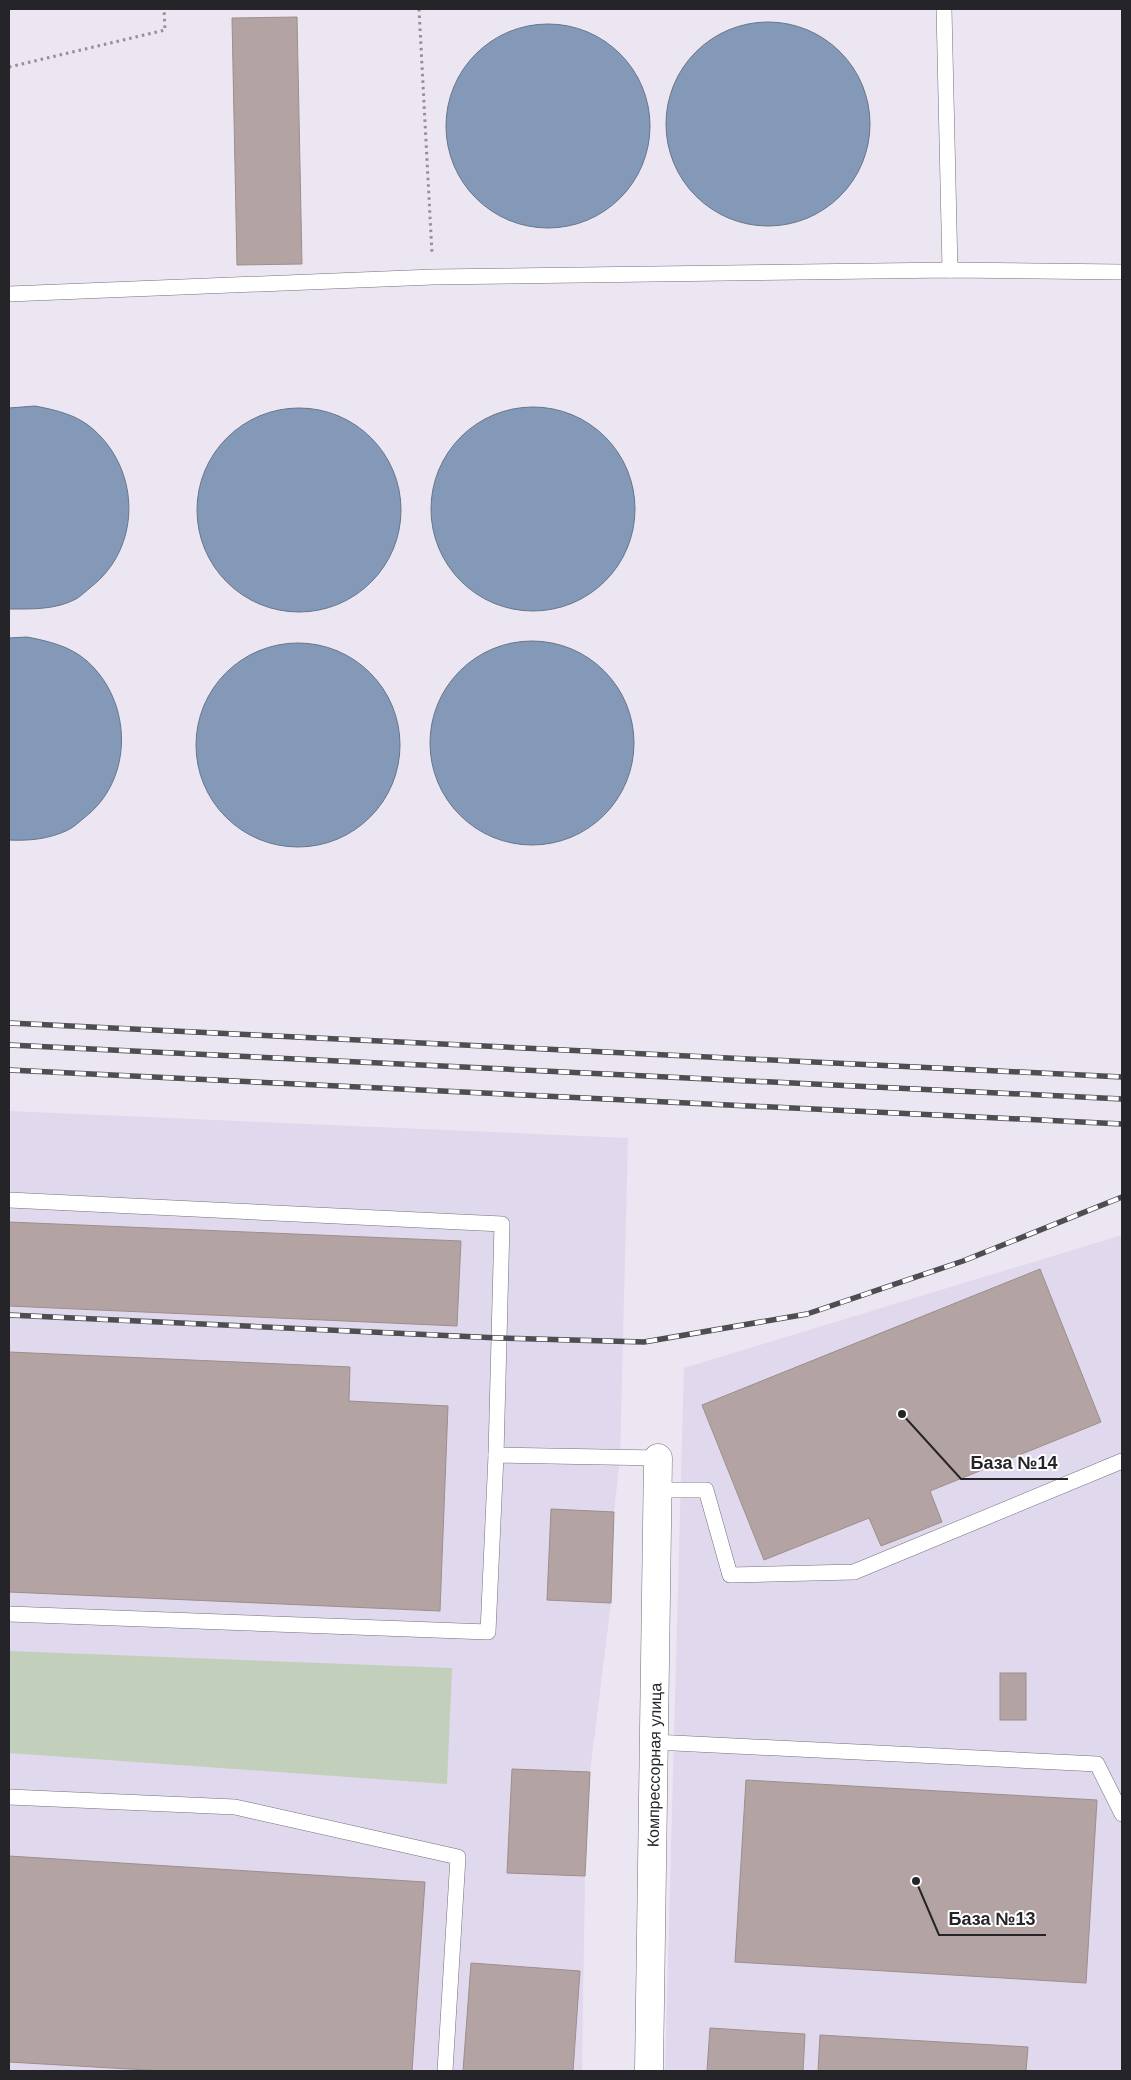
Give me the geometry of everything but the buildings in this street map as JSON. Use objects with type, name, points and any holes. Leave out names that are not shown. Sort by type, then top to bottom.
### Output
[{"type":"street","name":"Компрессорная улица","points":[[649,2071],[658,1458]]},
{"type":"lane","points":[[944,9],[950,270]]},
{"type":"lane","points":[[9,294],[433,277],[950,270],[1122,272]]},
{"type":"lane","points":[[9,1200],[502,1224],[496,1455],[488,1632],[9,1614]]},
{"type":"lane","points":[[496,1455],[658,1458]]},
{"type":"lane","points":[[657,1490],[706,1490],[730,1574],[854,1572],[1122,1461]]},
{"type":"lane","points":[[654,1742],[1097,1764],[1122,1814]]},
{"type":"lane","points":[[9,1796],[235,1806],[458,1857],[444,2071]]},
{"type":"path","points":[[9,67],[165,30],[164,9]]},
{"type":"path","points":[[419,9],[433,277]]},
{"type":"shaded area","points":[[9,1111],[628,1138],[620,1458],[614,1512],[611,1603],[590,1772],[585,1876],[582,2071],[9,2071]]},
{"type":"shaded area","points":[[1122,1235],[1122,2071],[665,2071],[684,1368]]},
{"type":"green space","points":[[9,1651],[452,1668],[447,1784],[9,1753]]},
{"type":"water","points":[[768,22],[788,24],[816,34],[833,45],[847,59],[862,85],[868,104],[870,124],[868,144],[858,172],[847,189],[833,203],[807,218],[788,224],[768,226],[748,224],[720,214],[703,203],[689,189],[674,163],[668,144],[666,124],[668,104],[678,76],[689,59],[703,45],[729,30],[748,24]]},
{"type":"water","points":[[548,24],[568,26],[587,32],[596,36],[620,54],[638,78],[642,87],[648,106],[650,126],[648,146],[642,165],[638,174],[620,198],[596,216],[587,220],[568,226],[548,228],[528,226],[509,220],[500,216],[476,198],[458,174],[454,165],[448,146],[446,126],[448,106],[454,87],[458,78],[476,54],[500,36],[509,32],[528,26]]},
{"type":"water","points":[[35,406],[59,411],[74,417],[94,430],[109,447],[120,467],[127,488],[129,510],[126,531],[119,552],[107,571],[78,598],[52,607],[9,609],[9,408]]},
{"type":"water","points":[[533,407],[553,409],[572,415],[589,424],[605,437],[618,453],[627,470],[633,489],[635,509],[633,529],[627,548],[618,565],[605,581],[589,594],[572,603],[553,609],[533,611],[513,609],[494,603],[477,594],[461,581],[448,565],[439,548],[433,529],[431,509],[433,489],[439,470],[448,453],[461,437],[477,424],[494,415],[513,409]]},
{"type":"water","points":[[299,408],[319,410],[338,416],[347,420],[371,438],[389,462],[393,471],[399,490],[401,510],[399,530],[393,549],[389,558],[371,582],[347,600],[338,604],[319,610],[299,612],[279,610],[260,604],[251,600],[227,582],[209,558],[205,549],[199,530],[197,510],[199,490],[205,471],[209,462],[227,438],[251,420],[260,416],[279,410]]},
{"type":"water","points":[[27,637],[51,642],[66,648],[87,661],[102,678],[113,697],[122,741],[119,762],[112,783],[100,802],[84,818],[70,829],[54,836],[32,840],[9,840],[9,638]]},
{"type":"water","points":[[532,641],[552,643],[580,653],[597,664],[611,678],[626,704],[632,723],[634,743],[632,763],[622,791],[611,808],[597,822],[571,837],[552,843],[532,845],[512,843],[484,833],[467,822],[453,808],[438,782],[432,763],[430,743],[432,723],[442,695],[453,678],[467,664],[493,649],[512,643]]},
{"type":"water","points":[[298,643],[318,645],[337,651],[354,660],[370,673],[383,689],[392,706],[398,725],[400,745],[398,765],[392,784],[383,801],[370,817],[354,830],[337,839],[318,845],[298,847],[278,845],[259,839],[242,830],[226,817],[213,801],[204,784],[198,765],[196,745],[198,725],[204,706],[213,689],[226,673],[242,660],[259,651],[278,645]]},
{"type":"railway","points":[[9,1023],[1122,1077]]},
{"type":"railway","points":[[9,1045],[1122,1099]]},
{"type":"railway","points":[[9,1070],[1122,1124]]},
{"type":"railway","points":[[9,1315],[499,1338],[644,1342],[807,1314],[963,1261],[1122,1197]]},
{"type":"place","name":"База №14","points":[[902,1414]]},
{"type":"place","name":"База №13","points":[[916,1881]]}]
